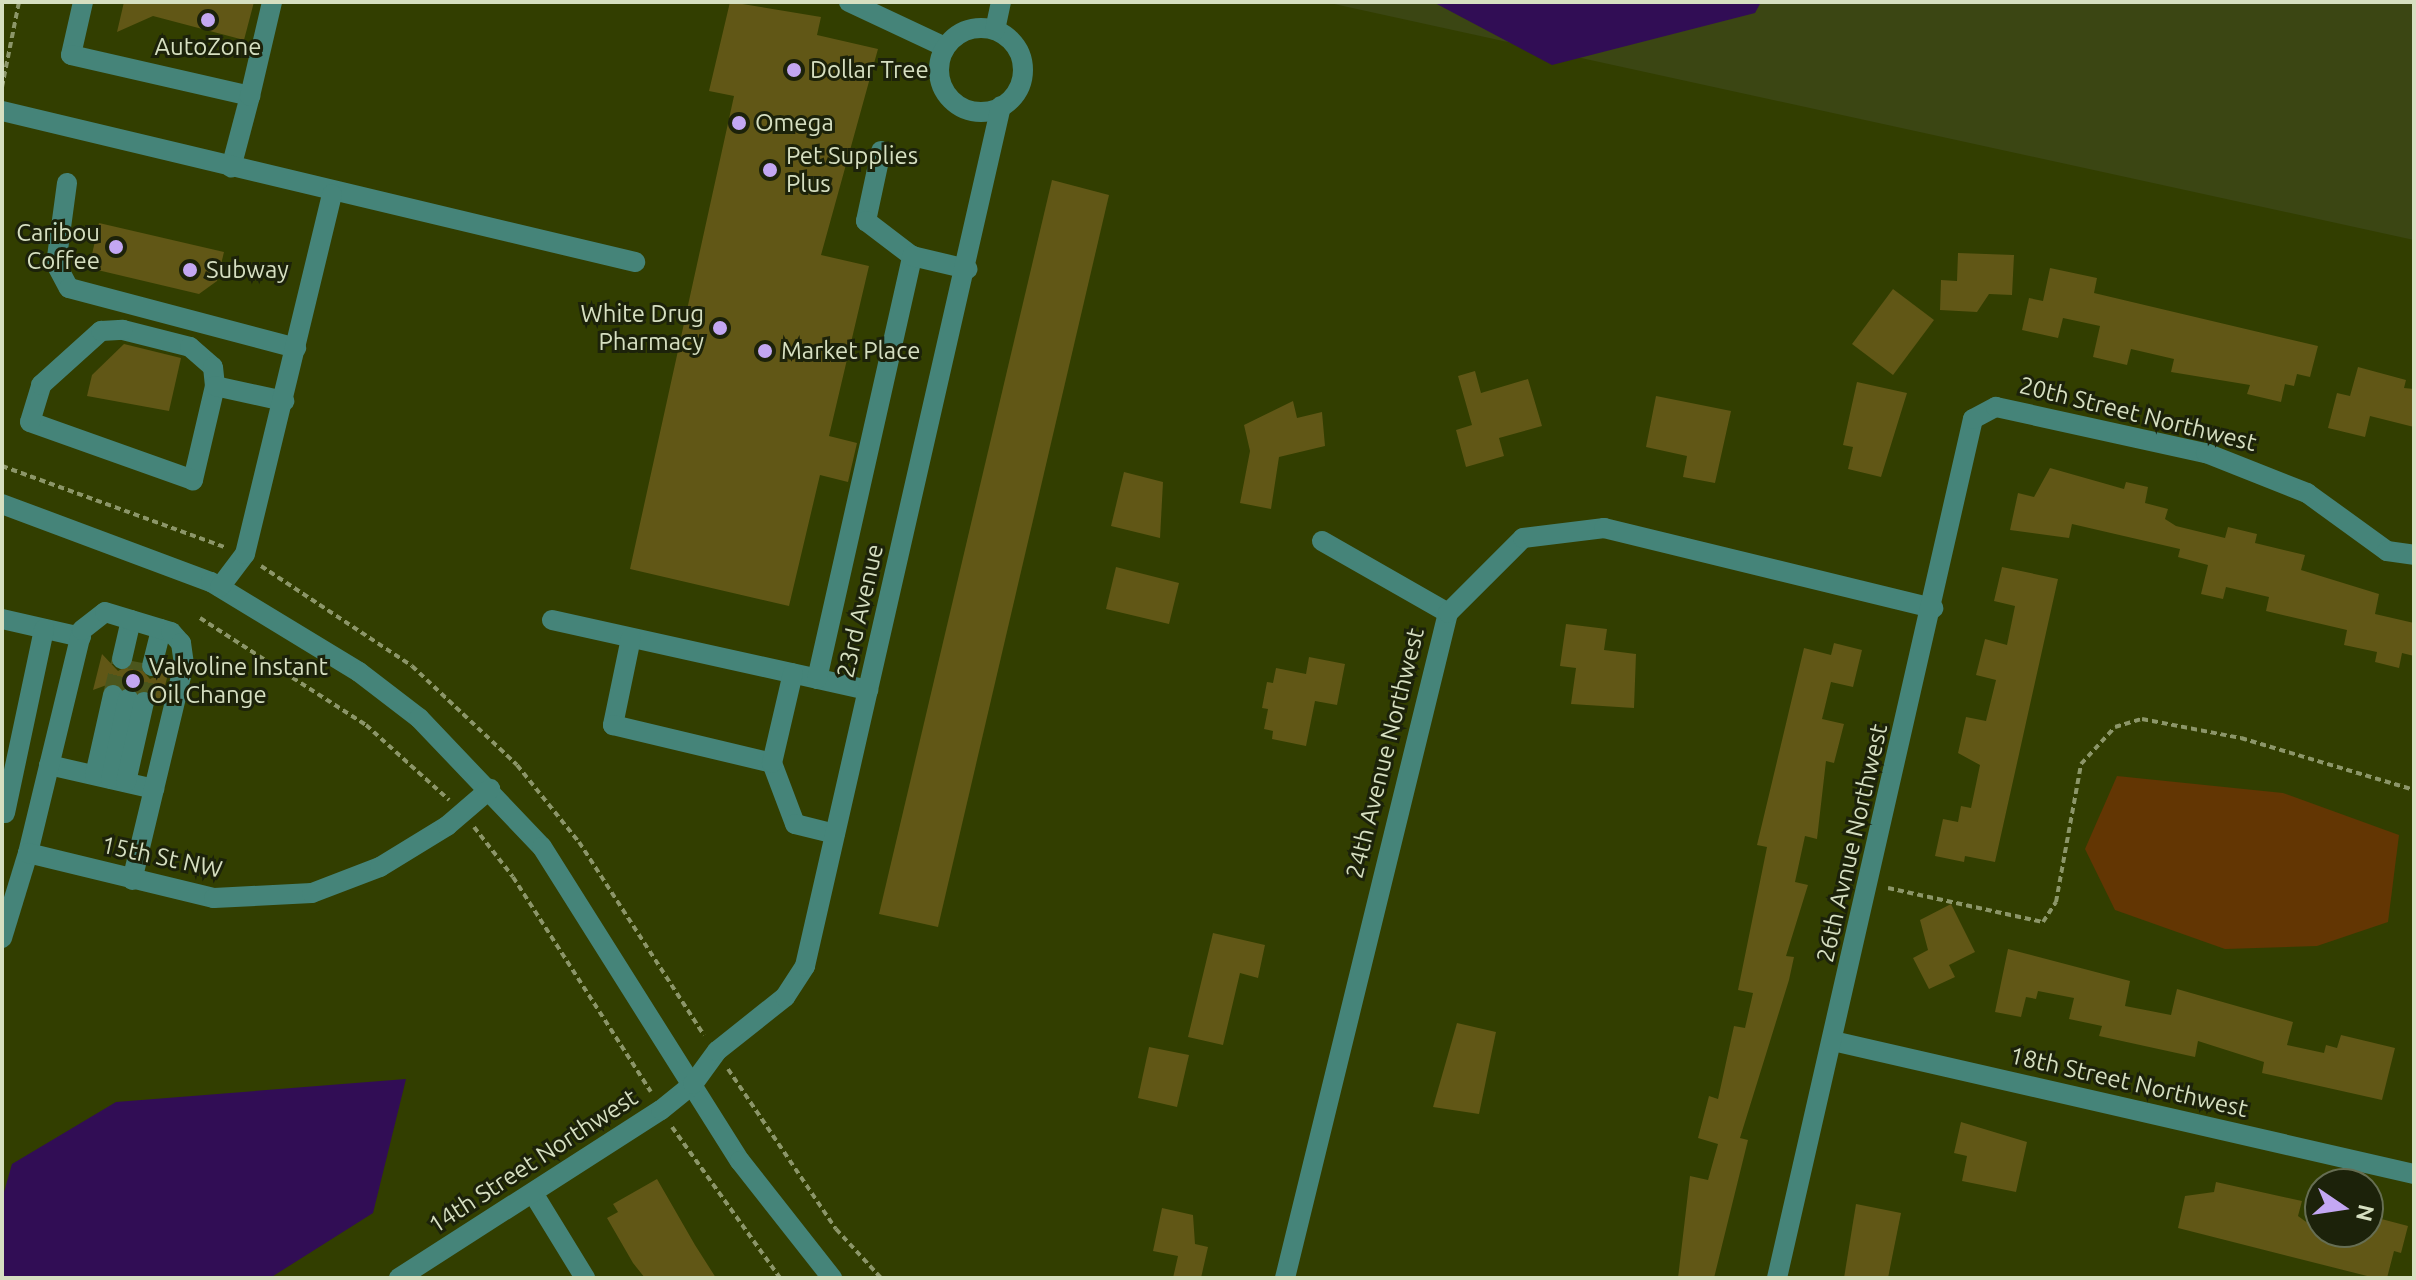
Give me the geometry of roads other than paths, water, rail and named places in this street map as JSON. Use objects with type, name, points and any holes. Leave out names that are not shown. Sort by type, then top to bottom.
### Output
[{"type":"street","points":[[83,2],[71,55],[250,96]]},
{"type":"street","points":[[231,168],[272,2]]},
{"type":"street","points":[[849,2],[945,47]]},
{"type":"street","points":[[995,30],[1001,2]]},
{"type":"street","points":[[967,30],[995,30],[1016,47],[1023,73],[1001,106],[975,111],[951,99],[939,74],[945,47],[967,30]]},
{"type":"street","name":"23rd Avenue","points":[[693,1084],[717,1051],[785,997],[805,966],[967,269],[1001,106]]},
{"type":"street","points":[[2,111],[332,194],[635,262]]},
{"type":"street","points":[[881,151],[866,221],[912,256],[967,269]]},
{"type":"street","points":[[67,183],[56,264],[69,288],[296,348]]},
{"type":"street","points":[[220,587],[245,554],[332,194]]},
{"type":"street","points":[[817,679],[912,256]]},
{"type":"street","points":[[101,331],[190,347],[213,367],[215,386],[193,480],[30,422],[41,385],[101,331]]},
{"type":"street","points":[[215,386],[284,401]]},
{"type":"street","name":"20th Street Northwest","points":[[1973,419],[2009,409],[2206,453],[2307,493],[2387,551],[2414,555]]},
{"type":"street","name":"26th Avnue Northwest","points":[[1777,1278],[1933,608],[1973,419]]},
{"type":"street","points":[[2,504],[220,587],[359,672],[490,789],[542,847],[740,1161],[832,1278]]},
{"type":"street","name":"24th Avenue Northwest","points":[[1285,1278],[1448,613],[1523,538],[1604,528],[1933,608]]},
{"type":"street","points":[[1322,541],[1448,613]]},
{"type":"street","points":[[2,938],[16,864],[36,820],[81,637],[94,614],[105,612],[145,624],[181,643],[184,664],[132,880]]},
{"type":"street","points":[[2,619],[81,637]]},
{"type":"street","points":[[552,620],[868,690]]},
{"type":"street","points":[[145,624],[136,662],[145,624]]},
{"type":"street","points":[[36,820],[3,813],[6,778],[44,629]]},
{"type":"street","points":[[631,638],[613,725],[772,763]]},
{"type":"street","points":[[793,673],[772,763],[795,824],[835,834]]},
{"type":"street","points":[[111,779],[128,699],[111,779]]},
{"type":"street","points":[[49,765],[154,789]]},
{"type":"street","name":"15th St NW","points":[[16,864],[132,880],[214,898],[312,893],[380,867],[462,814],[490,789]]},
{"type":"street","name":"18th Street Northwest","points":[[1833,1041],[2414,1174]]},
{"type":"street","name":"14th Street Northwest","points":[[399,1278],[661,1110],[693,1084]]},
{"type":"street","points":[[533,1193],[585,1278]]},
{"type":"tunnel","points":[[113,695],[122,659]]},
{"type":"tunnel","points":[[128,699],[135,662]]},
{"type":"tunnel","points":[[144,702],[152,666]]},
{"type":"place","name":"AutoZone","points":[[208,20]]},
{"type":"place","name":"Dollar Tree","points":[[794,70]]},
{"type":"place","name":"Omega","points":[[739,123]]},
{"type":"place","name":"Pet Supplies Plus","points":[[770,170]]},
{"type":"place","name":"Caribou Coffee","points":[[116,247]]},
{"type":"place","name":"Subway","points":[[190,270]]},
{"type":"place","name":"White Drug Pharmacy","points":[[720,328]]},
{"type":"place","name":"Market Place","points":[[765,351]]},
{"type":"place","name":"Valvoline Instant Oil Change","points":[[133,681]]}]
